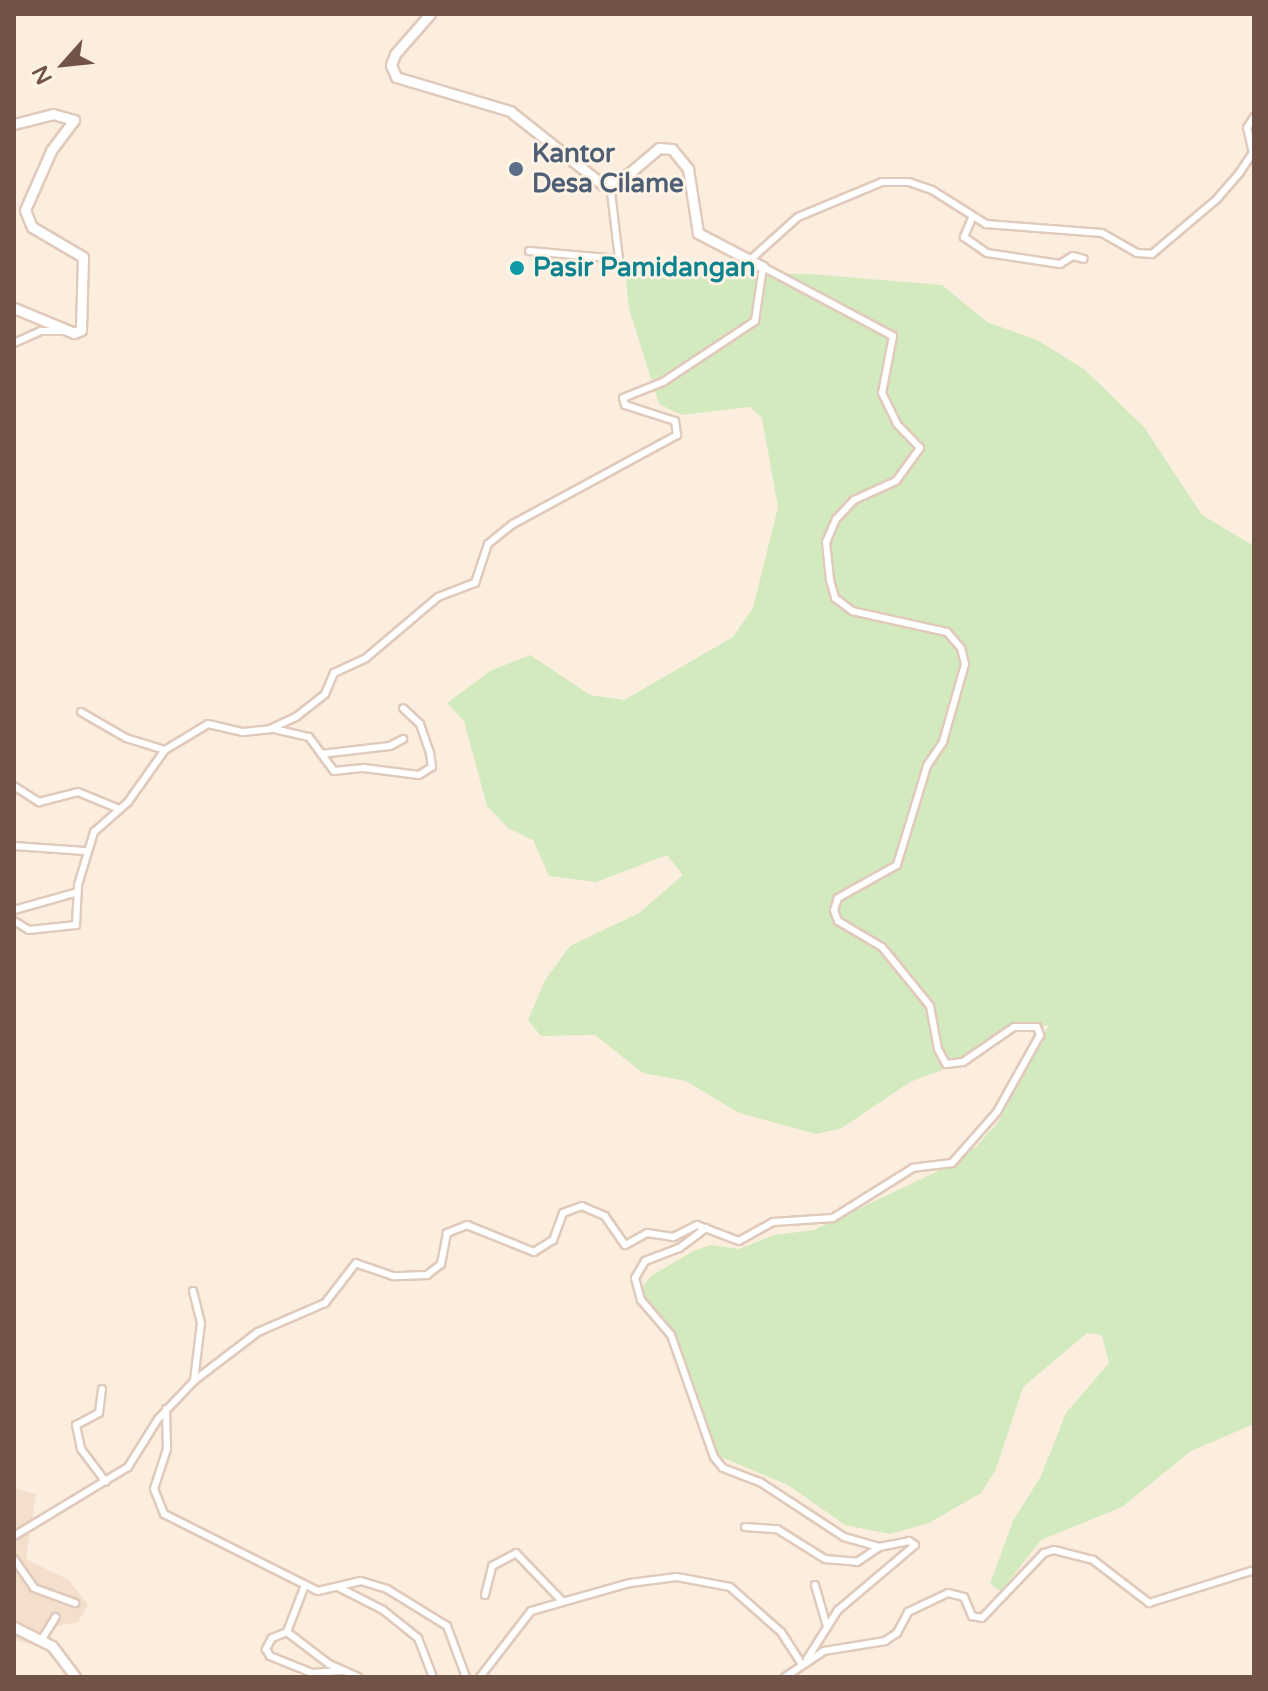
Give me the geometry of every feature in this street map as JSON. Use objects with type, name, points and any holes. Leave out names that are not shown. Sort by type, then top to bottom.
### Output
[{"type":"street","points":[[430,14],[395,54],[391,65],[396,77],[510,111],[588,176],[610,184]]},
{"type":"street","points":[[14,124],[53,114],[74,120],[74,126],[51,151],[25,210],[32,227],[83,257],[78,294],[83,322],[79,332],[41,331],[14,343]]},
{"type":"street","points":[[750,260],[798,217],[882,182],[909,182],[932,190],[972,218],[1004,227],[1102,233],[1137,253],[1152,254],[1216,200],[1240,172],[1253,153],[1247,128],[1254,117]]},
{"type":"street","points":[[14,1536],[106,1482],[135,1461],[166,1409],[194,1381],[258,1332],[317,1309],[356,1263],[393,1276],[433,1273],[441,1264],[447,1233],[458,1226],[484,1229],[529,1253],[553,1240],[563,1213],[582,1206],[605,1216],[625,1245],[647,1233],[669,1237],[692,1226],[739,1241],[773,1222],[825,1221],[916,1167],[955,1161],[997,1112],[1040,1034],[1031,1024],[1014,1027],[963,1062],[946,1064],[938,1049],[930,1006],[882,947],[835,916],[838,898],[897,865],[927,766],[943,742],[965,658],[957,641],[944,631],[852,611],[835,598],[826,553],[829,530],[854,500],[896,481],[920,447],[897,424],[882,393],[894,341],[890,333],[698,233],[688,169],[672,149],[659,148],[610,184]]},
{"type":"street","points":[[529,251],[619,259],[610,184]]},
{"type":"street","points":[[972,218],[964,237],[987,253],[1060,264],[1073,256],[1084,259]]},
{"type":"street","points":[[270,729],[313,705],[327,692],[334,673],[366,658],[438,597],[475,583],[488,544],[513,524],[677,435],[681,429],[675,421],[625,405],[623,398],[663,382],[755,321],[763,267]]},
{"type":"street","points":[[14,308],[69,331]]},
{"type":"street","points":[[14,921],[29,930],[74,928],[85,851],[94,832],[119,809],[165,750],[208,724],[243,732],[270,729],[300,732],[321,754],[327,767],[339,772],[364,768],[419,775],[430,769],[420,724],[403,708]]},
{"type":"street","points":[[81,712],[126,738],[165,750]]},
{"type":"street","points":[[321,754],[390,746],[403,739]]},
{"type":"street","points":[[14,786],[39,802],[78,792],[119,809]]},
{"type":"street","points":[[14,846],[85,851]]},
{"type":"street","points":[[14,910],[78,892]]},
{"type":"street","points":[[706,1228],[679,1248],[645,1261],[635,1278],[641,1300],[671,1335],[714,1457],[723,1468],[760,1482],[844,1537],[879,1547]]},
{"type":"street","points":[[193,1291],[201,1323],[194,1381]]},
{"type":"street","points":[[102,1389],[99,1413],[76,1425],[81,1449],[106,1482]]},
{"type":"street","points":[[166,1409],[167,1449],[154,1489],[164,1514],[318,1591],[361,1581],[377,1584],[447,1626],[466,1677]]},
{"type":"street","points":[[745,1527],[777,1529],[825,1559],[857,1562],[879,1547],[907,1541],[915,1545],[826,1623],[804,1661]]},
{"type":"street","points":[[785,1677],[804,1661],[834,1649],[885,1641],[897,1633],[908,1612],[948,1593],[964,1597],[970,1614],[982,1618],[1044,1553],[1054,1550],[1093,1560],[1146,1603],[1254,1570]]},
{"type":"street","points":[[485,1595],[492,1566],[516,1553],[562,1601]]},
{"type":"street","points":[[14,1559],[34,1588],[75,1603]]},
{"type":"street","points":[[480,1677],[526,1614],[562,1601],[652,1578],[724,1584],[781,1632],[804,1661]]},
{"type":"street","points":[[305,1585],[287,1632],[272,1638],[266,1646],[270,1656],[312,1673],[344,1671]]},
{"type":"street","points":[[815,1585],[826,1623]]},
{"type":"street","points":[[338,1588],[383,1610],[418,1638],[433,1677]]},
{"type":"street","points":[[42,1639],[56,1617]]},
{"type":"street","points":[[14,1627],[42,1639],[75,1677]]},
{"type":"street","points":[[287,1632],[344,1671],[358,1677]]},
{"type":"shaded area","points":[[14,1488],[36,1494],[26,1559],[69,1580],[88,1605],[78,1622],[57,1626],[40,1647],[14,1640]]},
{"type":"green space","points":[[625,271],[809,274],[942,285],[987,322],[1037,340],[1084,369],[1144,427],[1202,515],[1254,546],[1254,1424],[1191,1451],[1122,1507],[1041,1540],[1001,1591],[990,1584],[1013,1521],[1041,1476],[1066,1413],[1109,1363],[1102,1335],[1087,1333],[1023,1387],[996,1469],[981,1493],[929,1523],[890,1534],[845,1525],[788,1485],[719,1456],[677,1345],[644,1301],[641,1289],[651,1276],[693,1251],[711,1245],[739,1249],[774,1235],[814,1230],[934,1173],[976,1147],[998,1122],[1049,1025],[996,1037],[963,1062],[910,1082],[842,1128],[816,1134],[739,1113],[686,1081],[643,1073],[595,1035],[541,1036],[528,1020],[545,980],[570,946],[639,913],[683,875],[667,855],[596,882],[549,876],[533,840],[508,828],[487,806],[464,721],[447,703],[490,671],[530,655],[590,695],[624,700],[733,637],[753,608],[778,507],[762,418],[750,407],[681,415],[659,404],[629,309]]},
{"type":"place","name":"Kantor Desa Cilame","points":[[516,169]]},
{"type":"place","name":"Pasir Pamidangan","points":[[517,268]]}]
